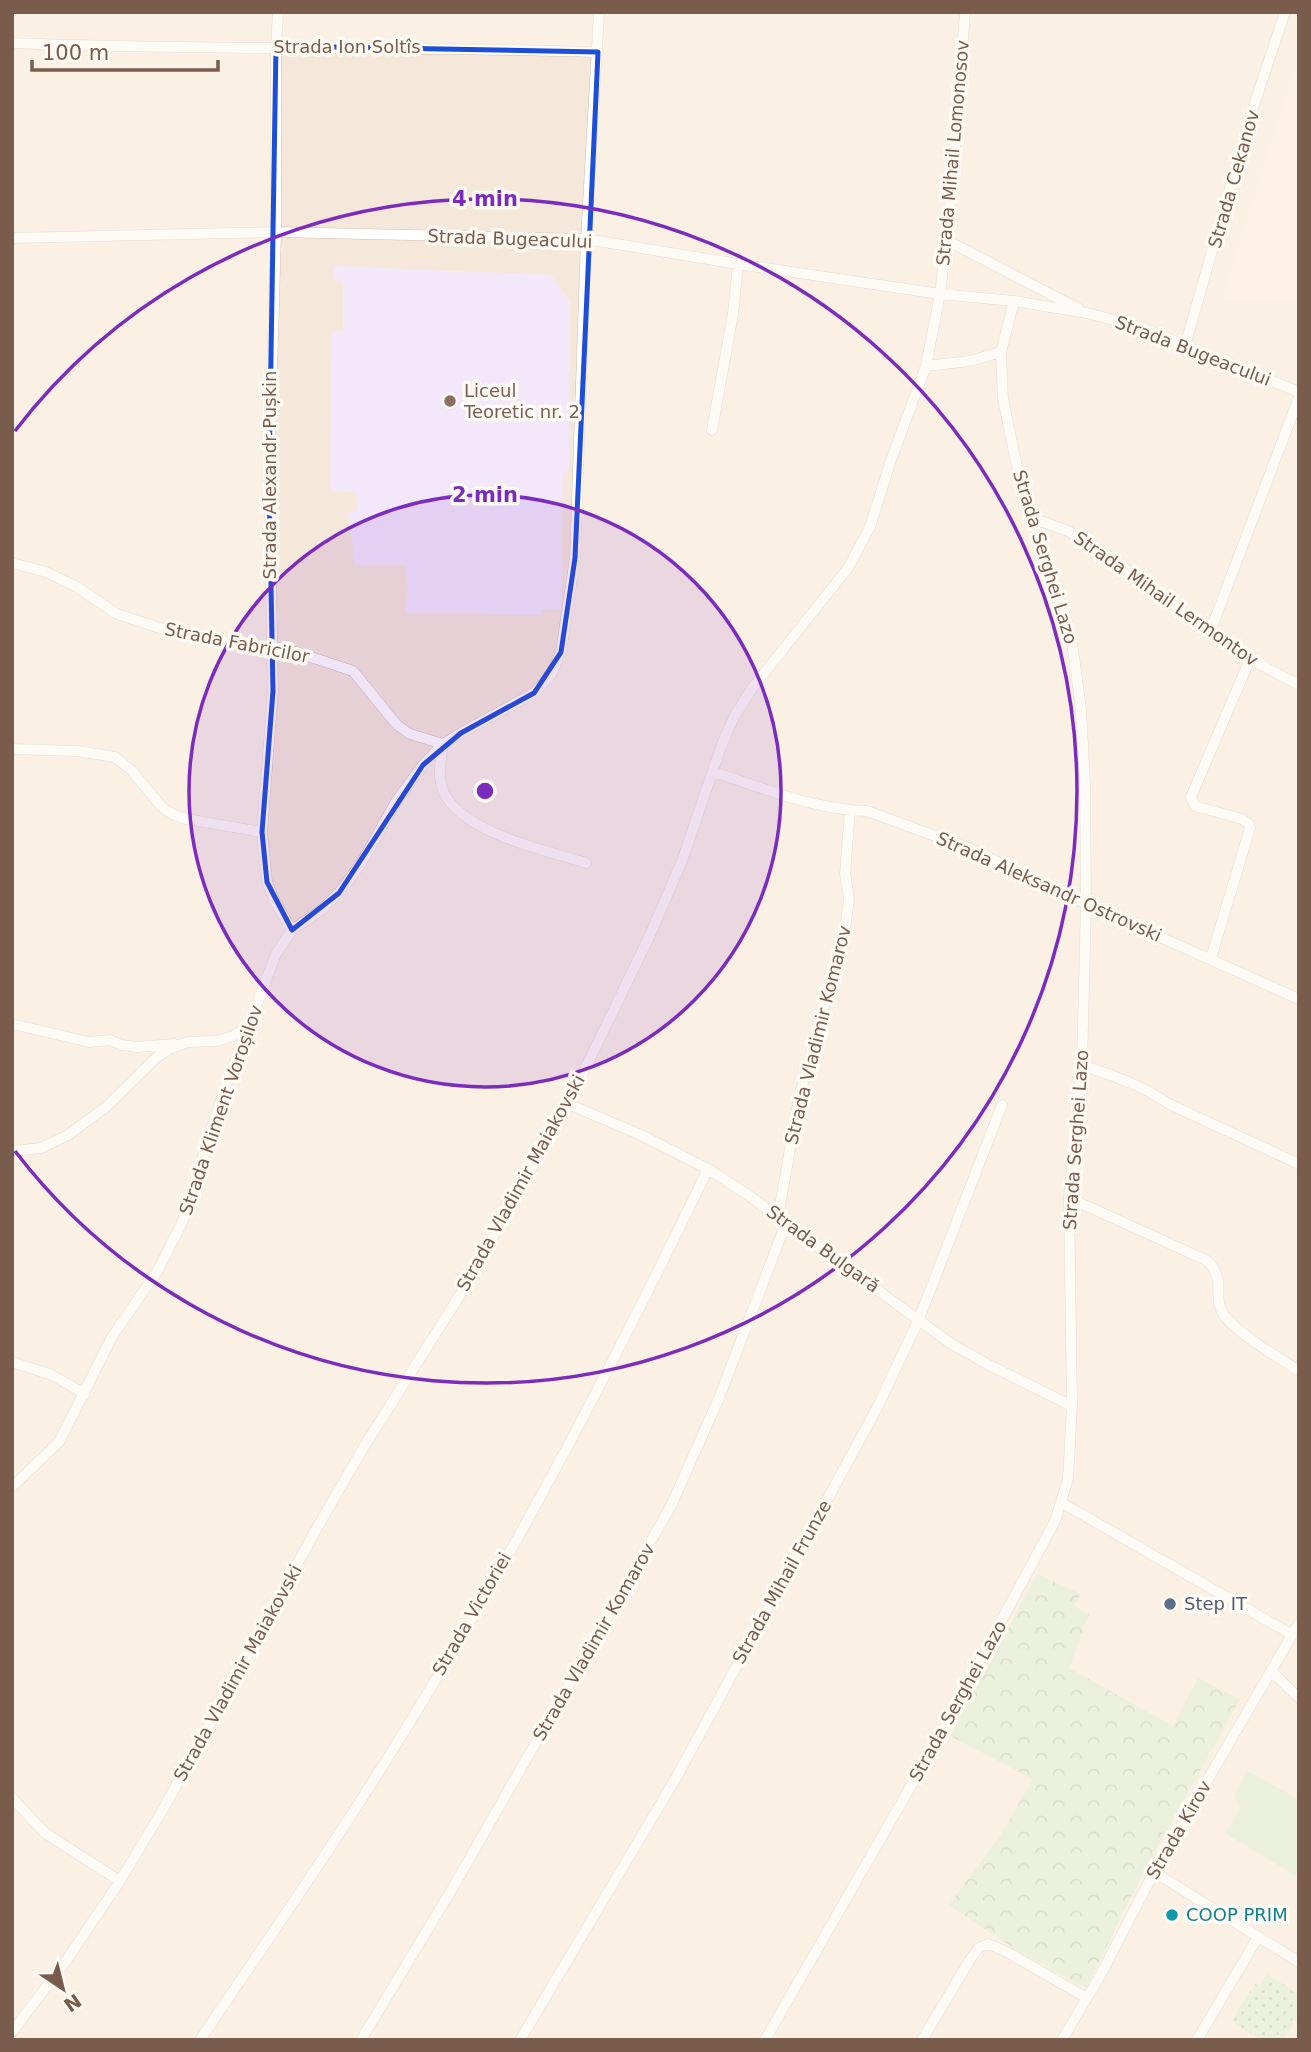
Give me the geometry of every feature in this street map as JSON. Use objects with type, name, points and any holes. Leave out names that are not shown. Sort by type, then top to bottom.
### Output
[{"type":"street","name":"Strada Alexandr Pușkin","points":[[278,12],[276,232],[269,467],[273,691],[262,832],[267,882],[275,902],[292,930]]},
{"type":"street","name":"Strada Kliment Voroșilov","points":[[12,1487],[59,1442],[111,1337],[158,1270],[181,1224],[195,1190],[206,1144],[227,1083],[276,954],[292,930],[321,910],[340,892],[368,853],[397,800],[423,765],[443,744],[534,693],[551,675],[561,652],[575,558],[586,239],[599,12]]},
{"type":"street","name":"Strada Mihail Lomonosov","points":[[940,294],[965,12]]},
{"type":"street","name":"Strada Cekanov","points":[[1185,346],[1251,114],[1285,12]]},
{"type":"street","name":"Strada Ion Soltîs","points":[[12,43],[82,46],[440,47],[598,52]]},
{"type":"street","name":"Strada Bugeacului","points":[[12,238],[276,232],[586,239],[940,294],[1014,301],[1087,313],[1140,327],[1299,395]]},
{"type":"street","name":"Strada Bugeacului","points":[[946,240],[1087,313]]},
{"type":"street","points":[[712,430],[733,314],[738,264]]},
{"type":"street","name":"Strada Vladimir Maiakovski","points":[[12,2032],[66,1961],[120,1881],[172,1795],[318,1526],[365,1445],[460,1295],[568,1104],[650,935],[682,861],[734,717],[753,687],[848,568],[870,527],[891,460],[926,366],[940,294]]},
{"type":"street","name":"Strada Serghei Lazo","points":[[765,2040],[938,1739],[1055,1521],[1068,1479],[1072,1406],[1069,1198],[1082,1065],[1086,904],[1085,783],[1081,710],[1073,649],[1066,618],[1019,476],[1003,398],[1001,352],[1014,301]]},
{"type":"street","points":[[926,366],[970,361],[1001,352]]},
{"type":"street","points":[[1210,632],[1299,395]]},
{"type":"street","name":"Strada Mihail Lermontov","points":[[1032,518],[1068,531],[1096,547],[1210,632],[1250,659],[1299,685]]},
{"type":"street","name":"Strada Fabricilor","points":[[12,563],[46,572],[128,618],[218,641],[296,652],[353,671],[397,725],[410,734],[443,744]]},
{"type":"street","points":[[1211,958],[1250,828],[1242,819],[1195,806],[1191,797],[1250,659]]},
{"type":"street","points":[[443,744],[440,778],[447,801],[461,814],[491,832],[586,863]]},
{"type":"street","points":[[12,750],[78,751],[115,757],[132,771],[162,807],[172,814],[186,819],[262,832]]},
{"type":"street","name":"Strada Aleksandr Ostrovski","points":[[713,772],[817,804],[867,811],[971,849],[1086,904],[1299,999]]},
{"type":"street","name":"Strada Vladimir Komarov","points":[[361,2040],[455,1884],[671,1506],[719,1398],[782,1220],[799,1098],[845,929],[849,898],[845,874],[850,810]]},
{"type":"street","points":[[12,1024],[89,1042],[110,1040],[137,1047],[225,1038],[249,1026]]},
{"type":"street","points":[[12,1151],[41,1148],[68,1135],[106,1107],[157,1057],[188,1042]]},
{"type":"street","points":[[1082,1065],[1152,1092],[1169,1104],[1299,1164]]},
{"type":"street","name":"Strada Bulgară","points":[[568,1104],[641,1135],[708,1169],[950,1342],[987,1364],[1072,1406]]},
{"type":"street","name":"Strada Mihail Frunze","points":[[520,2040],[676,1778],[877,1408],[919,1320],[1002,1105]]},
{"type":"street","name":"Strada Victoriei","points":[[200,2040],[369,1788],[477,1607],[599,1387],[708,1169]]},
{"type":"street","points":[[1069,1198],[1206,1260],[1218,1274],[1220,1305],[1224,1315],[1237,1328],[1299,1371]]},
{"type":"street","points":[[12,1362],[52,1375],[85,1394]]},
{"type":"street","points":[[1062,1503],[1291,1634]]},
{"type":"street","name":"Strada Kirov","points":[[1062,2040],[1154,1872],[1299,1623]]},
{"type":"street","points":[[1271,1671],[1299,1698]]},
{"type":"street","points":[[12,1798],[45,1833],[120,1881]]},
{"type":"street","points":[[1154,1872],[1299,1962]]},
{"type":"street","points":[[1197,2040],[1258,1937]]},
{"type":"street","points":[[922,2040],[971,1958],[979,1948],[988,1944],[1087,1998]]},
{"type":"highlighted area","points":[[276,46],[598,52],[575,558],[561,652],[534,693],[461,733],[423,765],[339,893],[292,930],[267,882],[262,832],[273,691],[269,480]]},
{"type":"shaded area","points":[[12,12],[1299,12],[1299,2040],[12,2040]]},
{"type":"shaded area","points":[[1299,53],[1299,302],[1222,298],[1296,64]]},
{"type":"shaded area","name":"Liceul Teoretic nr. 2","points":[[334,266],[551,275],[570,302],[569,470],[563,474],[561,609],[542,609],[542,615],[405,613],[408,590],[405,566],[355,565],[348,512],[357,512],[356,492],[330,491],[332,331],[343,331],[343,281],[333,280]]},
{"type":"green space","points":[[1037,1574],[1081,1594],[1074,1606],[1089,1614],[1069,1668],[1173,1726],[1198,1678],[1240,1699],[1134,1891],[1086,1988],[1018,1951],[949,1905],[1001,1834],[1033,1779],[950,1736]]},
{"type":"green space","points":[[1247,1771],[1299,1799],[1299,1878],[1225,1833],[1241,1807],[1234,1797]]},
{"type":"green space","points":[[1267,1974],[1299,1994],[1299,2014],[1284,2040],[1261,2040],[1231,2021],[1255,1984],[1260,1987]]},
{"type":"place","name":"Liceul Teoretic nr. 2","points":[[450,401]]},
{"type":"place","name":"Step IT","points":[[1170,1604]]},
{"type":"place","name":"COOP PRIM","points":[[1172,1915]]}]
